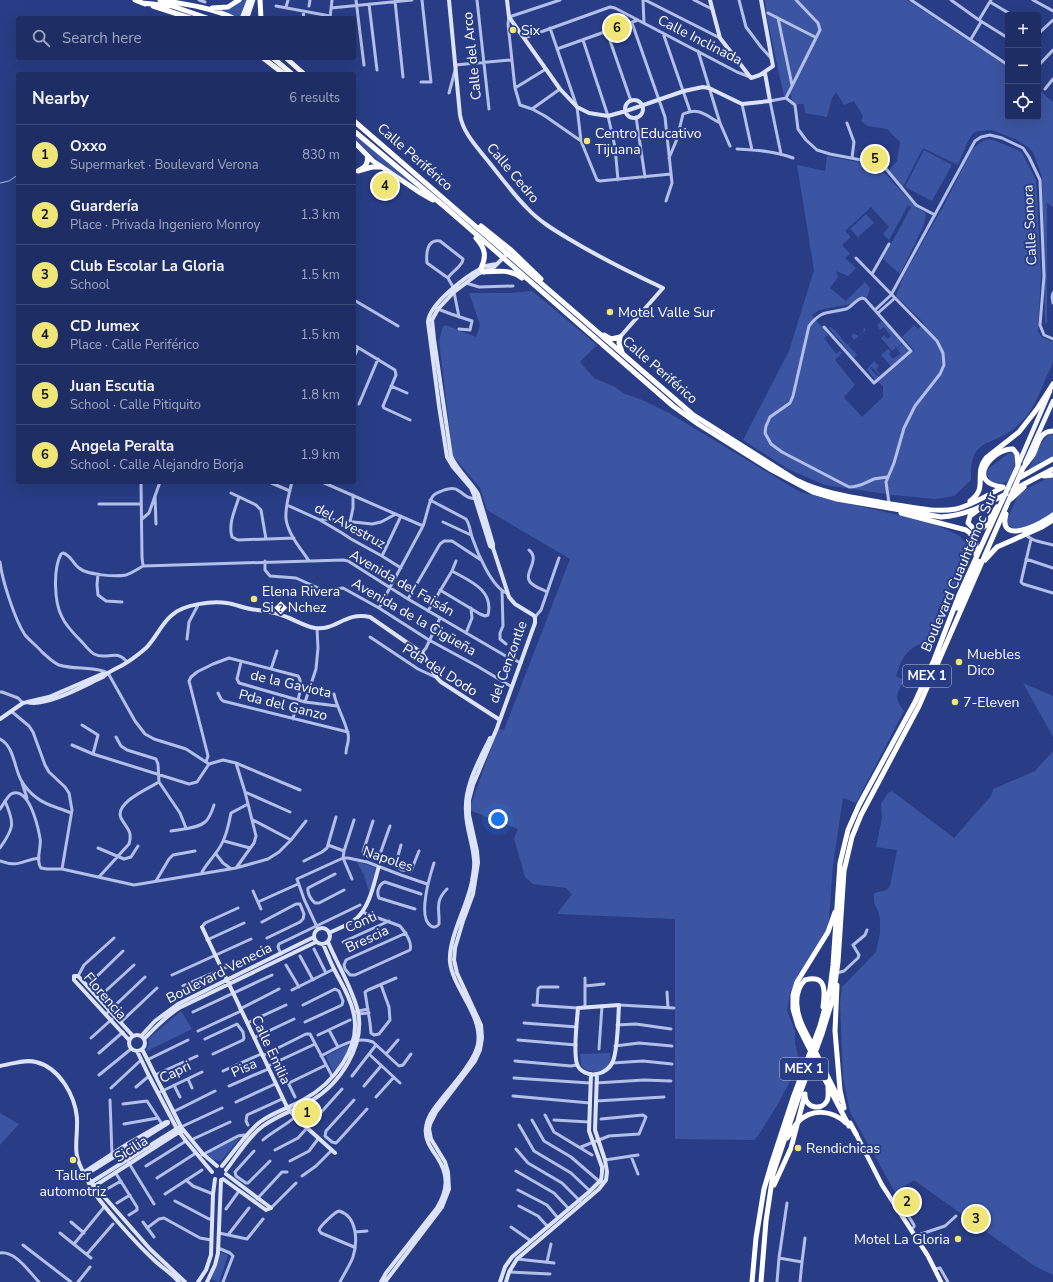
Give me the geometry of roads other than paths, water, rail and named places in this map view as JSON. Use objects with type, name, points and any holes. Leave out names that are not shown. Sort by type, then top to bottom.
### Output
[{"type":"highway","points":[[135,0],[184,16]]},
{"type":"highway","points":[[160,0],[195,6],[219,12],[228,16]]},
{"type":"highway","points":[[195,6],[223,8],[232,5],[239,0]]},
{"type":"highway","points":[[260,0],[261,16]]},
{"type":"highway","points":[[142,3],[172,6],[201,16]]},
{"type":"highway","points":[[266,60],[281,72]]},
{"type":"highway","points":[[275,60],[290,72]]},
{"type":"highway","points":[[288,60],[302,72]]},
{"type":"highway","name":"Calle Periférico","points":[[356,123],[462,214],[500,252]]},
{"type":"highway","name":"Calle Periférico","points":[[356,133],[445,207],[463,224],[552,293],[692,414],[796,480],[814,488],[839,496],[938,510],[961,507],[1053,460]]},
{"type":"highway","points":[[356,144],[383,168],[445,207]]},
{"type":"highway","points":[[356,172],[367,164],[367,155]]},
{"type":"highway","points":[[356,172],[372,167],[383,168]]},
{"type":"highway","points":[[462,214],[481,226],[510,250],[546,284],[552,293]]},
{"type":"highway","points":[[463,224],[484,249],[485,258],[482,270],[514,273],[531,286],[536,286]]},
{"type":"highway","name":"Calle Periférico","points":[[509,259],[536,286],[664,398],[698,424],[770,469],[808,490],[837,499],[941,517],[957,515],[982,506],[1034,480]]},
{"type":"highway","points":[[598,332],[611,339],[620,337],[620,346],[624,355]]},
{"type":"highway","points":[[961,507],[974,498],[980,489],[980,470],[986,458],[1019,432],[1029,420],[1053,383]]},
{"type":"highway","points":[[1004,486],[990,484],[986,480],[984,471],[986,465],[1001,452],[1010,449],[1016,452],[1020,467],[1033,455],[1042,435],[1053,431]]},
{"type":"highway","points":[[950,638],[949,631],[962,596],[1000,512],[1032,477],[1053,463]]},
{"type":"highway","points":[[943,638],[949,631],[1003,514],[1037,478],[1053,466]]},
{"type":"highway","name":"Boulevard Cuauhtémoc Sur","points":[[870,791],[919,706],[1010,500],[1020,467]]},
{"type":"highway","name":"Boulevard Cuauhtémoc Sur","points":[[870,791],[915,702],[943,638],[959,595],[1020,467]]},
{"type":"highway","points":[[1034,480],[1053,469]]},
{"type":"highway","points":[[1034,480],[1044,476],[1053,475]]},
{"type":"highway","points":[[1010,500],[1005,518],[1006,524],[1012,531],[1023,532],[1042,527],[1053,520]]},
{"type":"highway","points":[[982,506],[968,519],[970,525],[974,529],[982,529],[994,510],[1002,502]]},
{"type":"highway","points":[[883,508],[966,530],[976,542],[976,559]]},
{"type":"highway","points":[[982,564],[997,546],[1053,515]]},
{"type":"highway","name":"MEX 1","points":[[752,1282],[756,1238],[764,1189],[793,1098],[827,1003],[831,981],[840,863],[846,837],[854,817],[870,791]]},
{"type":"highway","name":"MEX 1","points":[[761,1282],[766,1221],[773,1174],[833,998],[837,976],[846,856],[870,791]]},
{"type":"highway","points":[[836,909],[828,932],[801,974],[794,989],[793,1009],[797,1022],[849,1126],[856,1134]]},
{"type":"highway","points":[[837,976],[838,988],[835,1031],[840,1090],[844,1114]]},
{"type":"highway","points":[[804,1034],[796,998],[799,988],[805,980],[810,979],[819,981],[824,986],[825,994],[820,1026]]},
{"type":"highway","points":[[823,1072],[828,1084],[856,1134]]},
{"type":"highway","points":[[805,1080],[805,1100],[809,1105],[817,1107],[825,1103],[828,1096],[828,1084]]},
{"type":"highway","points":[[771,1192],[791,1148],[805,1094]]},
{"type":"highway","points":[[784,1142],[799,1121],[806,1115],[816,1112],[844,1114]]},
{"type":"main road","points":[[243,16],[249,0]]},
{"type":"main road","points":[[248,16],[253,0]]},
{"type":"main road","name":"Boulevard Cuauhtémoc Sur","points":[[1020,467],[1053,383]]},
{"type":"main road","name":"Boulevard Cuauhtémoc Sur","points":[[1020,467],[1053,401]]},
{"type":"main road","points":[[856,1134],[882,1185],[928,1256],[941,1282]]},
{"type":"street","points":[[199,0],[205,2]]},
{"type":"street","points":[[286,7],[288,0]]},
{"type":"street","points":[[309,6],[310,0]]},
{"type":"street","points":[[330,16],[332,0]]},
{"type":"street","points":[[356,0],[364,65]]},
{"type":"street","points":[[331,8],[379,2],[412,0]]},
{"type":"street","points":[[421,82],[431,82],[422,0]]},
{"type":"street","name":"Calle Cedro","points":[[449,0],[460,115],[463,126],[469,136],[527,209],[551,228],[617,266],[663,288],[620,337]]},
{"type":"street","name":"Calle del Arco","points":[[477,0],[489,109]]},
{"type":"street","points":[[507,0],[511,60],[515,88],[520,105],[532,109],[581,141]]},
{"type":"street","points":[[509,17],[560,0]]},
{"type":"street","points":[[644,23],[644,0],[720,38]]},
{"type":"street","points":[[694,0],[712,9]]},
{"type":"street","points":[[710,0],[720,38],[751,78]]},
{"type":"street","points":[[739,0],[746,27],[773,61]]},
{"type":"street","points":[[761,0],[773,61]]},
{"type":"street","points":[[786,98],[820,30],[818,23],[796,0]]},
{"type":"street","points":[[911,0],[1005,63]]},
{"type":"street","points":[[951,0],[980,21],[1005,36]]},
{"type":"street","points":[[1033,0],[1053,11]]},
{"type":"street","points":[[395,1],[403,77]]},
{"type":"street","points":[[971,39],[990,1],[1007,12]]},
{"type":"street","points":[[369,4],[377,70]]},
{"type":"street","points":[[276,6],[326,16]]},
{"type":"street","name":"Calle Inclinada","points":[[524,38],[610,7],[615,8],[751,78],[765,73],[772,68],[773,61]]},
{"type":"street","points":[[303,11],[304,16]]},
{"type":"street","points":[[768,13],[815,38]]},
{"type":"street","points":[[509,17],[560,89],[577,107],[595,114],[608,116],[626,112],[684,91],[703,87],[709,88],[742,104],[786,98],[795,105],[798,129],[806,140],[817,150],[882,164],[916,205],[935,215]]},
{"type":"street","points":[[778,18],[792,85]]},
{"type":"street","points":[[557,49],[638,20]]},
{"type":"street","points":[[1041,30],[1053,20]]},
{"type":"street","points":[[632,23],[665,117],[672,183],[666,201]]},
{"type":"street","points":[[550,28],[577,107],[581,141],[597,180],[618,180],[671,174]]},
{"type":"street","points":[[607,32],[631,101]]},
{"type":"street","points":[[663,33],[690,111]]},
{"type":"street","points":[[583,40],[608,116],[615,147],[618,180]]},
{"type":"street","points":[[1041,62],[1053,50]]},
{"type":"street","points":[[698,51],[720,123],[730,146]]},
{"type":"street","points":[[449,93],[455,66],[511,60]]},
{"type":"street","points":[[515,88],[546,69]]},
{"type":"street","points":[[765,73],[781,154]]},
{"type":"street","points":[[1045,89],[1053,79]]},
{"type":"street","points":[[532,109],[560,89]]},
{"type":"street","points":[[636,117],[630,116],[626,112],[626,105],[631,101],[637,101],[642,106]]},
{"type":"street","points":[[742,104],[752,150]]},
{"type":"street","points":[[636,117],[641,112],[642,106]]},
{"type":"street","points":[[669,158],[677,139],[683,114],[697,110],[720,123]]},
{"type":"street","points":[[636,117],[645,177]]},
{"type":"street","points":[[846,123],[854,142],[852,158]]},
{"type":"street","name":"Calle Sonora","points":[[892,295],[975,141],[981,137],[990,135],[1002,138],[1023,148],[1040,180],[1044,276],[1040,325],[1044,335],[1053,339]]},
{"type":"street","points":[[737,149],[766,151],[793,158]]},
{"type":"street","points":[[448,278],[450,274],[464,261],[463,257],[437,240],[430,243],[428,246],[427,263],[448,278],[454,289],[459,317]]},
{"type":"street","points":[[872,274],[889,244]]},
{"type":"street","points":[[506,644],[499,637],[503,626],[505,592],[492,548],[490,546],[471,488],[453,467],[446,454],[428,322],[432,311],[454,289],[482,270],[491,269],[510,250]]},
{"type":"street","points":[[856,258],[937,341],[943,352],[944,366],[940,374],[915,406],[904,428],[894,462],[887,477],[886,482],[889,503]]},
{"type":"street","points":[[482,270],[466,283],[454,289],[438,308],[432,322],[450,453],[456,466],[478,494],[493,544],[492,548]]},
{"type":"street","points":[[466,283],[479,287],[513,286]]},
{"type":"street","points":[[1053,293],[1053,303]]},
{"type":"street","points":[[875,310],[892,295]]},
{"type":"street","points":[[824,327],[874,384],[911,351],[865,299],[862,298],[848,308],[823,313],[815,318],[809,326],[793,396],[790,403],[770,417],[765,433],[771,444],[782,452],[821,471],[839,483],[849,487],[864,485],[871,480],[887,477]]},
{"type":"street","points":[[878,313],[894,298]]},
{"type":"street","points":[[356,301],[398,326]]},
{"type":"street","points":[[438,308],[473,322],[470,330],[459,329]]},
{"type":"street","points":[[356,352],[358,348],[395,370],[396,372],[383,404],[384,408],[410,420]]},
{"type":"street","points":[[358,404],[378,359]]},
{"type":"street","points":[[391,386],[407,393]]},
{"type":"street","points":[[127,662],[120,655],[99,656],[94,654],[69,628],[62,617],[57,598],[56,576],[61,554],[68,555],[78,567],[84,571],[98,574],[124,575],[143,566],[141,484]]},
{"type":"street","points":[[142,519],[149,513],[159,484]]},
{"type":"street","points":[[274,484],[290,491]]},
{"type":"street","points":[[292,484],[286,512],[287,525],[309,561]]},
{"type":"street","points":[[327,484],[423,526]]},
{"type":"street","points":[[379,608],[423,526],[428,514],[430,500],[433,496],[449,488],[456,489],[470,498],[475,498]]},
{"type":"street","points":[[231,493],[256,505],[261,510],[266,539]]},
{"type":"street","points":[[155,494],[156,524]]},
{"type":"street","points":[[350,522],[353,508],[353,495]]},
{"type":"street","points":[[239,497],[230,532],[232,537],[238,540],[294,538]]},
{"type":"street","points":[[430,500],[466,519],[481,560],[499,588],[505,592],[515,604],[535,617],[541,610],[559,558]]},
{"type":"street","points":[[99,504],[141,504]]},
{"type":"street","name":"del Avestruz","points":[[287,506],[320,520],[401,568]]},
{"type":"street","points":[[320,520],[326,519],[372,524],[381,522],[396,514]]},
{"type":"street","points":[[382,556],[401,516]]},
{"type":"street","points":[[443,522],[471,535]]},
{"type":"street","points":[[1023,532],[1031,538],[1053,545]]},
{"type":"street","points":[[1031,538],[1021,582],[1023,584],[1053,593]]},
{"type":"street","points":[[408,599],[440,544],[444,541],[452,541],[481,560]]},
{"type":"street","points":[[529,550],[533,553],[534,557],[529,580],[531,583],[547,592]]},
{"type":"street","points":[[1026,559],[1053,568]]},
{"type":"street","name":"Avenida del Faisán","points":[[143,566],[265,561],[348,561],[428,611],[504,655],[521,663]]},
{"type":"street","name":"Avenida de la Cigüeña","points":[[265,561],[265,570],[270,576],[296,578],[325,591],[343,588],[379,608],[429,640],[512,687]]},
{"type":"street","points":[[428,611],[452,571],[456,561]]},
{"type":"street","points":[[0,562],[1,572],[17,619],[25,635],[52,662],[69,668],[102,671],[107,674],[135,721],[142,731],[149,737],[186,749],[207,763],[223,760],[236,763],[300,790]]},
{"type":"street","points":[[440,590],[485,616],[488,615],[486,595],[482,589],[452,571]]},
{"type":"street","points":[[98,574],[96,585],[98,595],[106,600],[122,602]]},
{"type":"street","points":[[0,719],[25,703],[41,703],[51,700],[103,677],[146,648],[172,614],[188,606],[198,605],[227,603],[274,613],[317,628],[328,627],[352,616],[365,616],[375,619],[422,653],[435,677]]},
{"type":"street","points":[[187,639],[189,622],[198,605]]},
{"type":"street","points":[[466,633],[472,618],[470,608]]},
{"type":"street","name":"del Cenzontle","points":[[383,1282],[427,1224],[442,1207],[447,1197],[450,1181],[448,1172],[445,1162],[431,1139],[429,1129],[430,1124],[436,1112],[475,1061],[482,1044],[481,1025],[454,974],[452,964],[463,921],[472,898],[477,867],[477,851],[469,811],[470,800],[472,784],[512,687],[535,624],[535,617]]},
{"type":"street","points":[[422,653],[426,648],[440,618]]},
{"type":"street","points":[[305,702],[316,669],[318,652],[317,628]]},
{"type":"street","name":"Pda del Dodo","points":[[370,637],[418,669],[435,677],[449,688],[500,718]]},
{"type":"street","points":[[271,669],[277,651]]},
{"type":"street","points":[[72,745],[93,754],[189,784],[197,782],[207,763],[208,756],[194,704],[189,678],[197,672],[226,659],[232,659],[300,677],[301,687],[293,719]]},
{"type":"street","name":"de la Gaviota","points":[[241,662],[237,679],[239,683],[305,702],[337,706]]},
{"type":"street","points":[[0,688],[1,692],[18,698],[25,703]]},
{"type":"street","name":"Pda del Ganzo","points":[[218,693],[223,701],[348,732]]},
{"type":"street","points":[[334,694],[337,706],[348,732],[349,738],[346,753]]},
{"type":"street","points":[[11,711],[31,728],[49,772],[68,790],[72,808],[62,869]]},
{"type":"street","points":[[82,725],[98,735],[93,754]]},
{"type":"street","points":[[116,737],[121,746],[127,750],[156,759],[160,782],[180,813],[186,828]]},
{"type":"street","points":[[0,739],[5,742],[12,753],[41,840],[39,865],[41,868],[47,870],[62,869],[130,884],[156,882],[202,872],[236,868],[268,859],[279,852],[306,821]]},
{"type":"street","points":[[236,763],[246,792],[256,836],[250,848],[236,868]]},
{"type":"street","points":[[21,780],[37,798],[46,804],[71,813]]},
{"type":"street","points":[[99,877],[129,844],[131,838],[128,828],[120,817],[120,809],[126,802],[160,782]]},
{"type":"street","points":[[246,792],[290,812]]},
{"type":"street","points":[[0,809],[10,795],[19,794],[27,798]]},
{"type":"street","points":[[0,848],[12,827],[12,816],[6,801]]},
{"type":"street","points":[[202,872],[224,841],[231,813],[248,804]]},
{"type":"street","points":[[171,831],[204,822],[209,817],[214,805]]},
{"type":"street","points":[[304,861],[325,850],[328,845],[336,817]]},
{"type":"street","points":[[253,820],[291,840]]},
{"type":"street","points":[[352,879],[343,858],[354,820]]},
{"type":"street","points":[[373,821],[362,852],[369,857],[376,859],[379,857],[390,826]]},
{"type":"street","points":[[224,841],[250,848]]},
{"type":"street","points":[[402,844],[396,863],[396,866],[402,870],[411,871],[419,851]]},
{"type":"street","points":[[328,845],[344,851]]},
{"type":"street","points":[[98,848],[117,857],[128,859],[138,846]]},
{"type":"street","points":[[156,882],[169,859],[173,855],[195,851]]},
{"type":"street","points":[[216,854],[230,869]]},
{"type":"street","points":[[367,862],[369,857]]},
{"type":"street","points":[[0,861],[16,864],[39,858]]},
{"type":"street","name":"Napoles","points":[[298,884],[298,878],[343,858],[356,858],[427,884]]},
{"type":"street","points":[[434,863],[427,884],[424,913],[427,922],[432,927],[439,924],[438,908],[442,895],[447,889]]},
{"type":"street","points":[[329,933],[349,923],[362,912],[373,887],[378,866]]},
{"type":"street","points":[[401,875],[402,870]]},
{"type":"street","points":[[335,874],[309,886],[307,889],[313,902],[317,903],[344,890]]},
{"type":"street","points":[[415,909],[379,898],[379,888],[385,882],[421,894]]},
{"type":"street","points":[[258,902],[298,884],[317,928],[315,940],[320,944],[328,942]]},
{"type":"street","points":[[373,887],[379,888]]},
{"type":"street","points":[[253,891],[261,909]]},
{"type":"street","points":[[304,899],[310,896]]},
{"type":"street","points":[[262,922],[296,904],[300,904],[304,917],[302,921],[266,938]]},
{"type":"street","points":[[281,954],[278,947],[279,944],[317,928],[360,905]]},
{"type":"street","points":[[202,927],[205,923],[238,908]]},
{"type":"street","points":[[302,910],[308,908]]},
{"type":"street","name":"Conti","points":[[362,912],[400,926],[406,933]]},
{"type":"street","name":"Conti","points":[[343,942],[389,922]]},
{"type":"street","points":[[207,940],[244,924]]},
{"type":"street","name":"Calle Emilia","points":[[202,927],[261,1055],[269,1067],[282,1099],[295,1117],[318,1139],[336,1153]]},
{"type":"street","points":[[288,1109],[310,1102],[329,1087],[350,1060],[356,1041],[355,1030],[357,1012],[355,1002],[343,970],[328,942],[330,939],[329,933],[323,929],[317,928]]},
{"type":"street","points":[[837,976],[858,958],[859,955],[854,945],[867,930]]},
{"type":"street","points":[[343,970],[350,976],[355,975],[410,950],[411,945],[406,933]]},
{"type":"street","name":"Brescia","points":[[343,970],[346,960],[406,933]]},
{"type":"street","points":[[78,976],[84,965],[114,938]]},
{"type":"street","points":[[172,974],[251,939]]},
{"type":"street","name":"Boulevard Venecia","points":[[144,1040],[171,1013],[281,954],[315,940]]},
{"type":"street","name":"Boulevard Venecia","points":[[141,1036],[155,1021],[173,1007],[315,940]]},
{"type":"street","points":[[323,944],[334,969],[357,1012]]},
{"type":"street","points":[[314,949],[326,974]]},
{"type":"street","points":[[87,986],[123,951]]},
{"type":"street","points":[[183,986],[257,954]]},
{"type":"street","points":[[300,956],[313,980]]},
{"type":"street","points":[[98,998],[134,965]]},
{"type":"street","points":[[286,965],[298,987]]},
{"type":"street","points":[[292,990],[334,969]]},
{"type":"street","points":[[193,1012],[272,975]]},
{"type":"street","name":"Florencia","points":[[129,1040],[74,980],[74,976],[78,976],[133,1036]]},
{"type":"street","points":[[106,1014],[145,977]]},
{"type":"street","points":[[381,985],[389,1007],[390,1020],[389,1023],[376,1035],[371,1033],[365,992],[396,978]]},
{"type":"street","points":[[585,978],[585,1007]]},
{"type":"street","points":[[585,986],[604,984]]},
{"type":"street","points":[[558,987],[540,987],[538,989],[535,1005],[578,1008],[619,1005],[674,1008]]},
{"type":"street","points":[[121,1022],[157,988]]},
{"type":"street","points":[[198,1031],[279,989]]},
{"type":"street","points":[[303,1005],[334,989],[338,990],[343,1001],[342,1004],[305,1022]]},
{"type":"street","points":[[341,995],[346,992]]},
{"type":"street","points":[[667,992],[668,1008]]},
{"type":"street","points":[[247,1023],[286,1005]]},
{"type":"street","points":[[578,1008],[576,1045],[577,1065],[583,1071],[591,1074],[597,1074],[607,1069],[612,1063],[619,1005]]},
{"type":"street","points":[[599,1049],[602,1006]]},
{"type":"street","points":[[357,1012],[368,1009]]},
{"type":"street","points":[[357,1012],[369,1013]]},
{"type":"street","points":[[91,1038],[115,1016]]},
{"type":"street","points":[[254,1038],[294,1019]]},
{"type":"street","points":[[318,1035],[350,1020]]},
{"type":"street","points":[[524,1023],[577,1027]]},
{"type":"street","points":[[617,1025],[636,1024],[671,1029]]},
{"type":"street","points":[[205,1039],[235,1025],[239,1025],[244,1038],[213,1054]]},
{"type":"street","points":[[242,1032],[249,1029]]},
{"type":"street","points":[[330,1030],[338,1048]]},
{"type":"street","points":[[99,1053],[123,1032]]},
{"type":"street","points":[[223,1071],[306,1034],[310,1034],[332,1076]]},
{"type":"street","points":[[133,1036],[141,1036],[145,1045],[142,1049],[137,1051],[131,1049],[129,1040],[133,1036]]},
{"type":"street","points":[[147,1060],[188,1040]]},
{"type":"street","points":[[386,1054],[398,1040]]},
{"type":"street","points":[[518,1040],[576,1045]]},
{"type":"street","points":[[137,1051],[149,1076],[173,1112],[186,1141],[200,1154],[217,1166],[222,1166],[248,1138],[267,1123],[314,1094],[346,1059],[356,1041]]},
{"type":"street","points":[[321,1056],[346,1043],[356,1041],[371,1041],[401,1066],[411,1054]]},
{"type":"street","points":[[615,1046],[639,1043],[672,1046]]},
{"type":"street","name":"Pisa","points":[[229,1086],[315,1044]]},
{"type":"street","points":[[352,1076],[376,1046]]},
{"type":"street","points":[[99,1075],[131,1049]]},
{"type":"street","points":[[142,1049],[155,1075],[160,1092],[181,1129],[191,1140],[215,1179],[211,1254],[209,1263],[198,1282]]},
{"type":"street","points":[[369,1054],[400,1083]]},
{"type":"street","points":[[155,1075],[197,1056]]},
{"type":"street","points":[[111,1088],[141,1060]]},
{"type":"street","points":[[515,1061],[571,1066],[577,1065]]},
{"type":"street","points":[[612,1063],[643,1061],[672,1064]]},
{"type":"street","points":[[0,1066],[23,1062],[36,1062],[52,1070],[63,1082],[71,1094],[76,1110],[76,1156],[84,1174],[105,1206],[141,1247],[178,1282]]},
{"type":"street","points":[[278,1062],[295,1097]]},
{"type":"street","points":[[288,1083],[326,1065]]},
{"type":"street","points":[[364,1086],[381,1066]]},
{"type":"street","name":"Capri","points":[[160,1092],[202,1072]]},
{"type":"street","points":[[500,1282],[508,1262],[531,1241],[549,1229],[558,1218],[581,1202],[602,1178],[602,1167],[589,1131],[591,1074]]},
{"type":"street","points":[[507,1282],[509,1272],[518,1259],[549,1229],[605,1183],[607,1172],[605,1160],[595,1130],[597,1074]]},
{"type":"street","points":[[136,1087],[149,1076]]},
{"type":"street","points":[[376,1097],[394,1077]]},
{"type":"street","points":[[514,1078],[590,1083]]},
{"type":"street","points":[[188,1079],[192,1088]]},
{"type":"street","points":[[596,1083],[644,1080],[671,1081]]},
{"type":"street","points":[[236,1102],[275,1084]]},
{"type":"street","points":[[174,1085],[180,1097]]},
{"type":"street","points":[[275,1150],[298,1138],[342,1089]]},
{"type":"street","points":[[173,1112],[215,1091]]},
{"type":"street","points":[[513,1096],[590,1103]]},
{"type":"street","points":[[596,1101],[664,1098]]},
{"type":"street","points":[[248,1125],[246,1121],[247,1115],[282,1099]]},
{"type":"street","points":[[110,1100],[112,1156]]},
{"type":"street","points":[[354,1100],[326,1131],[325,1134],[328,1140],[334,1143],[337,1142],[367,1109]]},
{"type":"street","points":[[84,1174],[162,1125],[147,1101],[123,1104]]},
{"type":"street","points":[[181,1129],[222,1108]]},
{"type":"street","points":[[544,1115],[554,1132],[592,1155]]},
{"type":"street","points":[[581,1148],[610,1136],[639,1134],[646,1117],[643,1115],[601,1119]]},
{"type":"street","points":[[263,1140],[288,1124],[295,1117]]},
{"type":"street","points":[[124,1124],[158,1118]]},
{"type":"street","points":[[532,1120],[544,1142],[574,1159],[600,1182]]},
{"type":"street","points":[[554,1120],[590,1122]]},
{"type":"street","points":[[191,1140],[230,1122]]},
{"type":"street","points":[[519,1125],[534,1151],[571,1173],[590,1191]]},
{"type":"street","name":"Sicilia","points":[[91,1184],[181,1129]]},
{"type":"street","points":[[157,1178],[200,1154],[238,1136],[244,1135],[248,1138]]},
{"type":"street","points":[[208,1282],[215,1265],[218,1248],[222,1179],[248,1138]]},
{"type":"street","points":[[290,1161],[308,1151],[318,1139]]},
{"type":"street","points":[[325,1144],[328,1140]]},
{"type":"street","points":[[146,1166],[186,1141]]},
{"type":"street","points":[[516,1149],[528,1163],[565,1185],[581,1202]]},
{"type":"street","points":[[302,1176],[319,1164],[332,1150]]},
{"type":"street","points":[[254,1151],[235,1172],[239,1181],[248,1183],[270,1161]]},
{"type":"street","points":[[605,1160],[638,1155]]},
{"type":"street","points":[[632,1156],[638,1174]]},
{"type":"street","points":[[129,1161],[154,1204]]},
{"type":"street","points":[[212,1172],[217,1166]]},
{"type":"street","points":[[222,1166],[226,1172],[239,1181],[266,1210],[271,1208],[296,1183]]},
{"type":"street","points":[[114,1170],[138,1208],[129,1215]]},
{"type":"street","points":[[165,1194],[202,1170]]},
{"type":"street","points":[[256,1200],[282,1172],[287,1172]]},
{"type":"street","points":[[516,1172],[554,1193],[570,1209]]},
{"type":"street","points":[[215,1179],[222,1179],[239,1191],[256,1200]]},
{"type":"street","points":[[186,1180],[193,1186],[213,1194]]},
{"type":"street","points":[[107,1189],[121,1181]]},
{"type":"street","points":[[91,1184],[150,1249],[185,1282]]},
{"type":"street","points":[[222,1190],[226,1185],[231,1185]]},
{"type":"street","points":[[518,1190],[547,1205],[558,1218]]},
{"type":"street","points":[[226,1209],[239,1191]]},
{"type":"street","points":[[118,1203],[130,1195]]},
{"type":"street","points":[[898,1199],[914,1225],[914,1227],[910,1229]]},
{"type":"street","points":[[175,1201],[212,1219]]},
{"type":"street","points":[[777,1282],[787,1203]]},
{"type":"street","points":[[74,1244],[105,1206]]},
{"type":"street","points":[[519,1206],[538,1216],[549,1229]]},
{"type":"street","points":[[228,1235],[249,1208]]},
{"type":"street","points":[[340,1282],[353,1258],[354,1247],[355,1232],[352,1221],[347,1215],[339,1211],[319,1228],[321,1233],[354,1247]]},
{"type":"street","points":[[915,1236],[945,1226],[956,1216]]},
{"type":"street","points":[[147,1228],[159,1219],[164,1218],[200,1238],[211,1240]]},
{"type":"street","points":[[218,1233],[247,1239],[263,1219]]},
{"type":"street","points":[[71,1222],[84,1233]]},
{"type":"street","points":[[143,1222],[154,1237]]},
{"type":"street","points":[[87,1254],[113,1224]]},
{"type":"street","points":[[510,1227],[531,1241]]},
{"type":"street","points":[[355,1232],[367,1231]]},
{"type":"street","points":[[60,1233],[91,1258]]},
{"type":"street","points":[[800,1282],[804,1238]]},
{"type":"street","points":[[548,1262],[551,1244]]},
{"type":"street","points":[[24,1245],[71,1282]]},
{"type":"street","points":[[218,1248],[230,1253],[233,1256],[223,1282]]},
{"type":"street","points":[[0,1253],[15,1257],[39,1282]]},
{"type":"street","points":[[779,1258],[802,1262]]},
{"type":"street","points":[[518,1259],[554,1263]]},
{"type":"street","points":[[78,1282],[90,1267]]},
{"type":"street","points":[[934,1269],[940,1268],[948,1282]]},
{"type":"street","points":[[509,1272],[550,1274]]},
{"type":"waterway","points":[[0,183],[9,181],[16,176]]},
{"type":"place","name":"Angela Peralta","points":[[617,28]]},
{"type":"place","name":"Six","points":[[513,30]]},
{"type":"place","name":"Centro Educativo Tijuana","points":[[587,141]]},
{"type":"place","name":"Juan Escutia","points":[[875,159]]},
{"type":"place","name":"CD Jumex","points":[[385,186]]},
{"type":"place","name":"Motel Valle Sur","points":[[610,312]]},
{"type":"place","name":"Elena Rivera Si�Nchez","points":[[254,599]]},
{"type":"place","name":"Muebles Dico","points":[[959,662]]},
{"type":"place","name":"7-Eleven","points":[[955,702]]},
{"type":"place","name":"Oxxo","points":[[307,1113]]},
{"type":"place","name":"Rendichicas","points":[[798,1148]]},
{"type":"place","name":"Taller automotriz","points":[[73,1160]]},
{"type":"place","name":"Guardería","points":[[907,1202]]},
{"type":"place","name":"Club Escolar La Gloria","points":[[976,1219]]},
{"type":"place","name":"Motel La Gloria","points":[[958,1239]]}]
